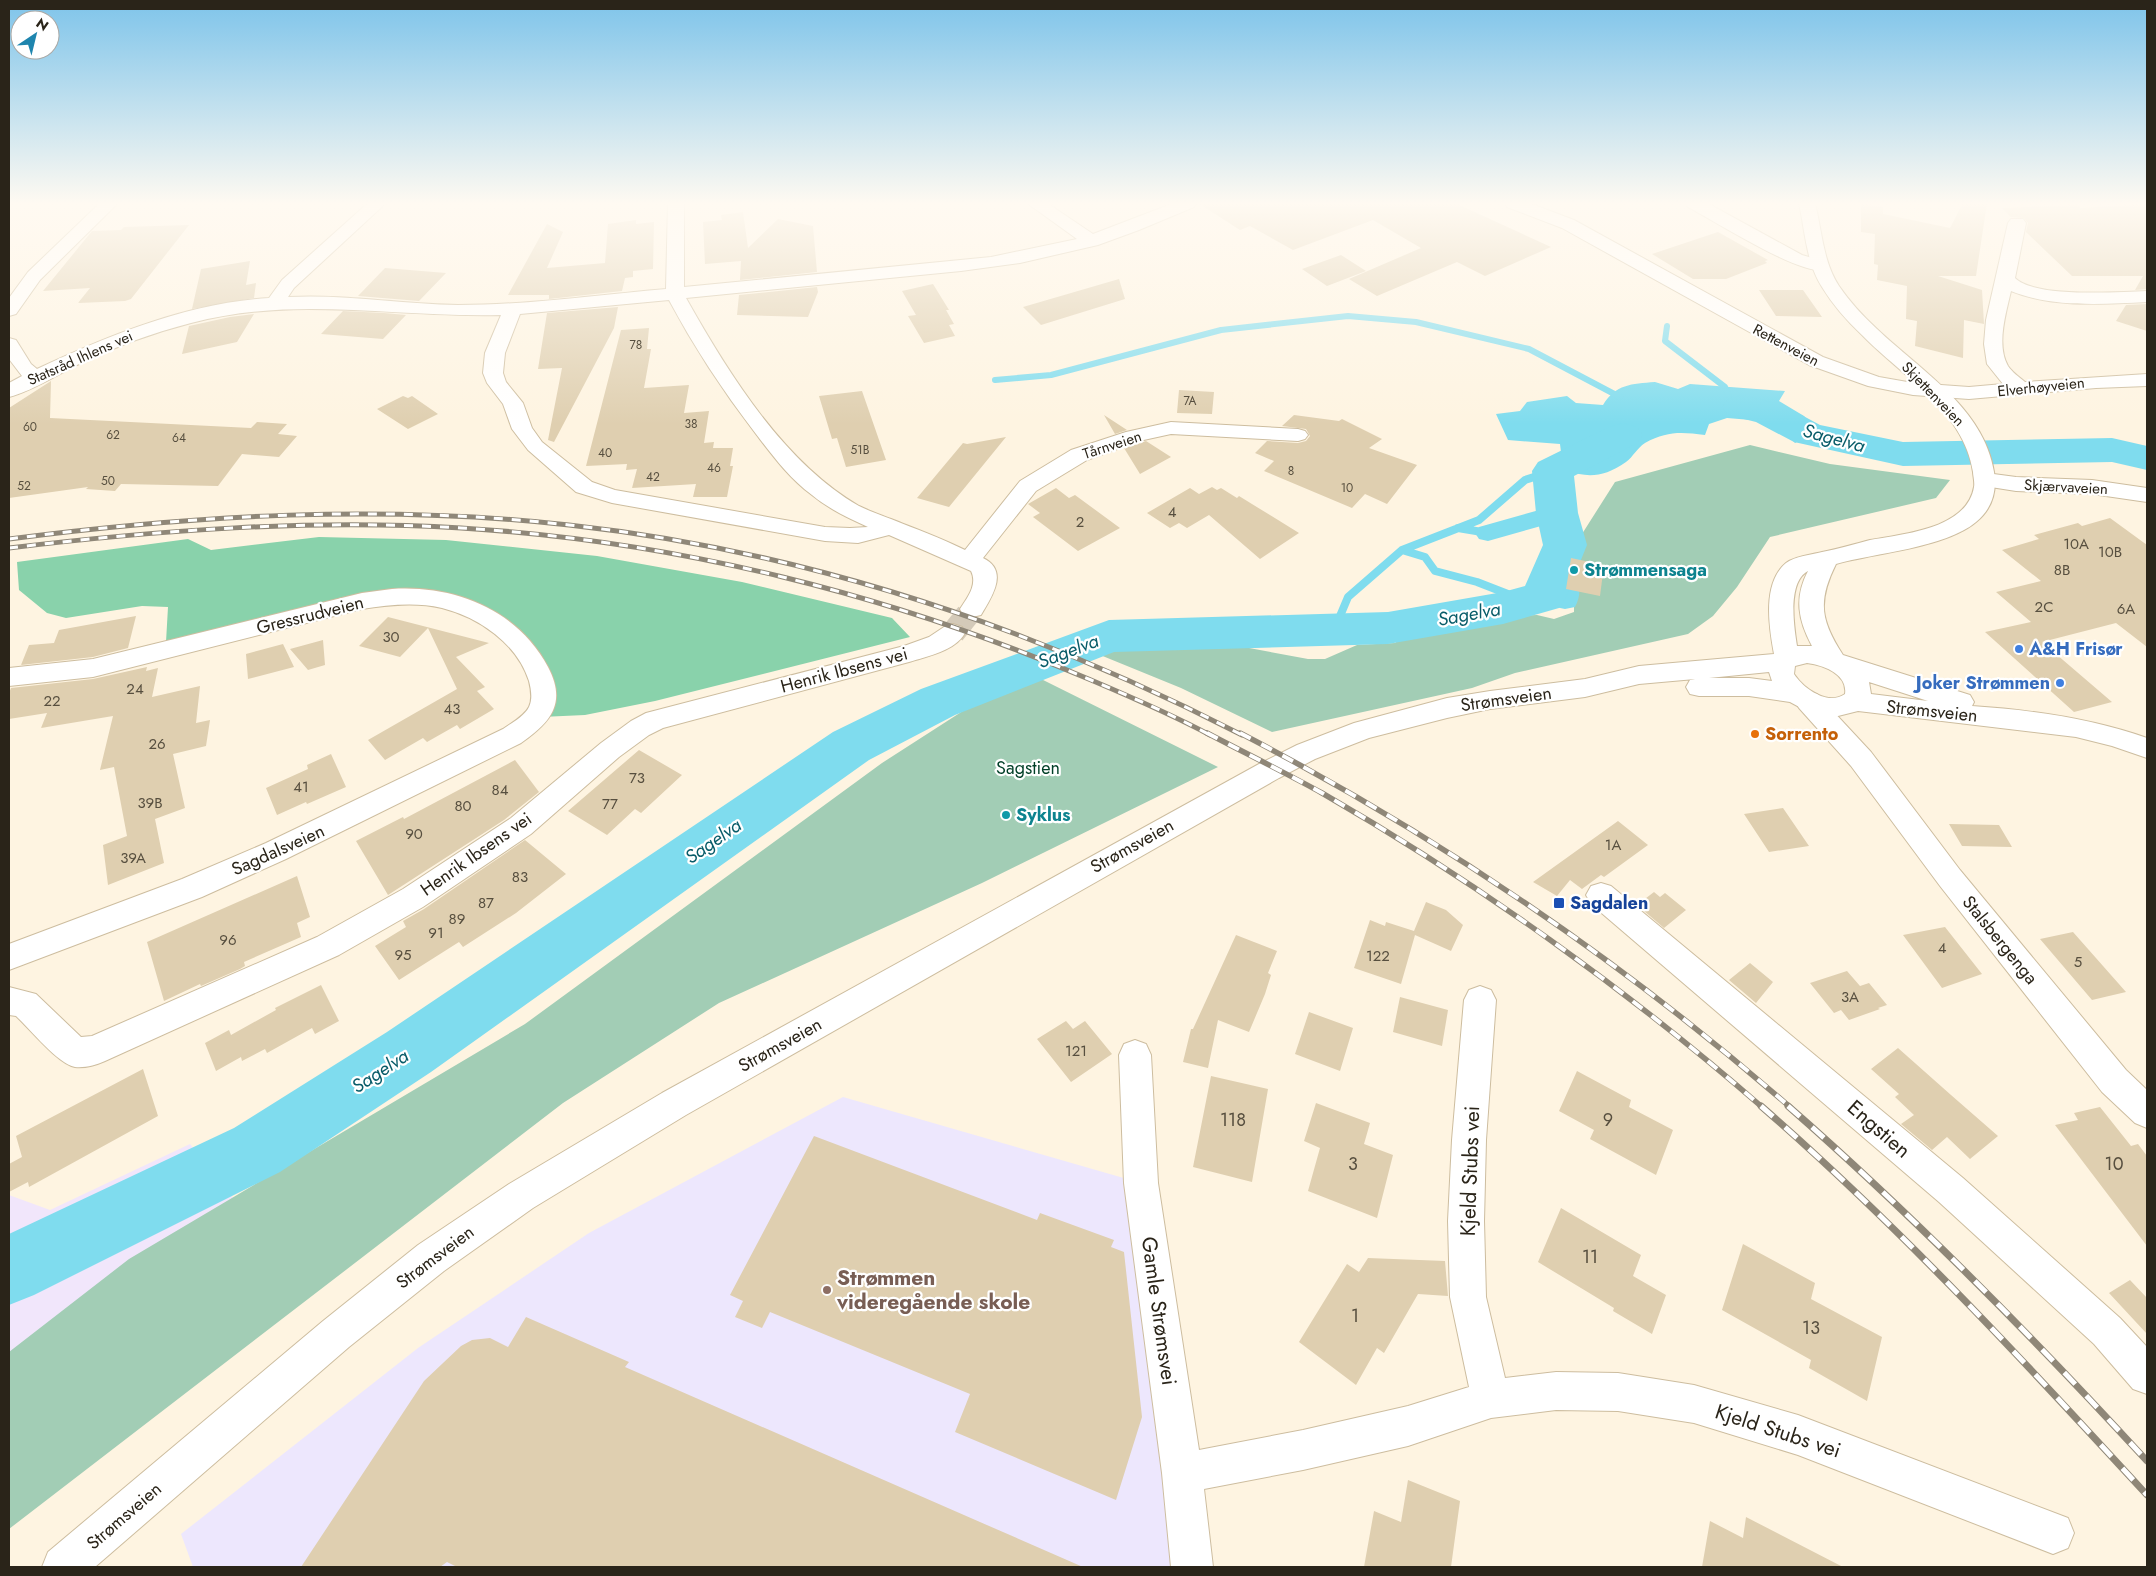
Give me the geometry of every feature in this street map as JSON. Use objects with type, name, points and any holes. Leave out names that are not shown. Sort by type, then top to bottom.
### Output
[{"type":"street","points":[[9,310],[34,277]]},
{"type":"street","points":[[276,303],[281,292],[296,277]]},
{"type":"street","points":[[674,277],[675,294],[721,373],[761,429],[791,466],[820,492],[853,512],[969,560],[984,571],[985,581],[982,594],[972,609]]},
{"type":"street","name":"Statsråd Ihlens vei","points":[[9,391],[94,348],[154,327],[215,312],[276,303],[328,302],[450,310],[513,309],[854,277]]},
{"type":"street","name":"Rettenveien","points":[[1662,277],[1816,361],[1875,382],[1935,391]]},
{"type":"street","name":"Skjettenveien","points":[[1826,277],[1831,287],[1853,315],[1935,391],[1961,419],[1975,444],[1984,472]]},
{"type":"street","points":[[2005,278],[2013,286],[2038,294],[2147,297]]},
{"type":"street","points":[[2005,278],[1996,312],[1995,358],[2003,373],[2021,389]]},
{"type":"street","points":[[513,309],[495,353],[493,373],[497,383],[513,403],[522,429],[529,440],[584,487],[612,496],[825,534],[861,536],[880,532],[888,527]]},
{"type":"street","points":[[9,344],[24,368],[35,377]]},
{"type":"street","name":"Elverhøyveien","points":[[1935,391],[1969,393],[2096,382],[2147,380]]},
{"type":"street","name":"Tårnveien","points":[[969,560],[1028,486],[1079,455],[1133,436],[1172,428],[1298,436]]},
{"type":"street","points":[[1785,661],[1792,656],[1808,654],[1835,661],[1849,671],[1857,682],[1858,696],[1850,703],[1829,707],[1801,697],[1783,680],[1781,674],[1785,661],[1782,617],[1786,581],[1794,569],[1807,563],[1925,535],[1955,525],[1966,519],[1982,501],[1984,472]]},
{"type":"street","name":"Skjærvaveien","points":[[1984,472],[2016,484],[2092,487],[2147,495]]},
{"type":"street","points":[[1826,560],[1812,588],[1810,606],[1817,633],[1835,661]]},
{"type":"street","name":"Gressrudveien","points":[[9,678],[93,668],[362,601],[416,596],[441,599],[467,607],[489,617],[519,641],[532,659],[545,692],[542,707],[535,717]]},
{"type":"street","name":"Henrik Ibsens vei","points":[[9,1001],[25,1004],[75,1052],[94,1051],[328,946],[413,898],[477,858],[514,831],[610,750],[632,733],[655,720],[698,707],[909,653],[938,643],[953,633]]},
{"type":"street","name":"Strømsveien","points":[[63,1567],[280,1381],[431,1258],[521,1196],[674,1104],[1183,818],[1306,752],[1363,730],[1412,716],[1490,700],[1585,688],[1639,675],[1785,661]]},
{"type":"street","name":"Strømsveien","points":[[1835,661],[2010,718]]},
{"type":"street","name":"Strømsveien","points":[[1585,688],[1649,691],[1697,687],[1749,686],[1801,697]]},
{"type":"street","name":"Stalsbergenga","points":[[1801,697],[1861,759],[1950,878],[2114,1081],[2147,1112]]},
{"type":"street","points":[[1850,703],[1861,759]]},
{"type":"street","name":"Strømsveien","points":[[1850,703],[2010,718],[2076,727],[2116,737],[2147,748]]},
{"type":"street","name":"Sagdalsveien","points":[[9,957],[183,891],[276,851],[512,736],[535,717]]},
{"type":"street","name":"Engstien","points":[[1601,895],[1951,1190],[2107,1330],[2147,1375]]},
{"type":"street","name":"Kjeld Stubs vei","points":[[1480,1000],[1469,1140],[1466,1221],[1468,1297],[1491,1399]]},
{"type":"street","name":"Gamle Strømsvei","points":[[1135,1054],[1141,1183],[1182,1473],[1192,1567]]},
{"type":"street","name":"Kjeld Stubs vei","points":[[1182,1473],[1303,1450],[1408,1426],[1491,1399],[1556,1391],[1618,1392],[1694,1404],[1798,1435],[2053,1533]]},
{"type":"shaded area","name":"Strømmen videregående skole","points":[[843,1097],[1141,1183],[1173,1530],[1172,1567],[193,1567],[181,1534],[418,1348],[589,1233]]},
{"type":"shaded area","points":[[190,1144],[292,1272],[9,1462],[9,1195],[50,1210]]},
{"type":"green space","points":[[1750,445],[1830,464],[1950,480],[1936,498],[1770,537],[1737,587],[1713,616],[1688,634],[1515,673],[1472,688],[1272,732],[1181,688],[1083,648],[1233,645],[1308,659],[1325,659],[1357,645],[1395,643],[1407,634],[1434,628],[1479,624],[1489,617],[1537,615],[1554,619],[1574,612],[1574,603],[1567,602],[1568,556],[1615,482]]},
{"type":"green space","points":[[319,537],[446,540],[597,556],[742,582],[892,618],[910,637],[655,701],[585,715],[519,718],[544,692],[512,634],[438,601],[385,601],[166,642],[168,607],[142,606],[66,618],[47,613],[19,590],[17,562],[188,539],[211,550]]},
{"type":"green space","name":"Sagstien","points":[[1025,671],[1218,767],[982,883],[719,1003],[563,1103],[9,1529],[9,1352],[129,1259],[525,1024],[882,763]]},
{"type":"water","points":[[1655,382],[1678,389],[1690,384],[1785,391],[1779,401],[1804,416],[1818,431],[1795,443],[1775,422],[1727,418],[1709,424],[1705,435],[1674,433],[1660,436],[1642,445],[1628,460],[1615,469],[1594,475],[1585,475],[1565,470],[1544,460],[1561,452],[1560,444],[1508,440],[1496,414],[1520,411],[1527,402],[1567,396],[1576,403],[1603,405],[1613,393],[1625,386]]},
{"type":"building","points":[[55,277],[149,277],[131,299],[125,301],[78,303],[90,288],[43,291]]},
{"type":"building","points":[[199,277],[247,277],[246,285],[256,283],[254,298],[192,309]]},
{"type":"building","points":[[377,277],[443,277],[419,301],[358,296]]},
{"type":"building","points":[[518,277],[633,277],[625,278],[622,291],[549,299],[549,295],[508,295]]},
{"type":"building","points":[[740,277],[773,277],[740,280]]},
{"type":"building","points":[[1313,277],[1352,277],[1327,286]]},
{"type":"building","points":[[1355,277],[1423,277],[1377,296],[1349,279]]},
{"type":"building","points":[[1689,277],[1732,277],[1726,279],[1693,279]]},
{"type":"building","points":[[1877,277],[1940,277],[1982,290],[1984,324],[1964,320],[1963,358],[1915,346],[1917,321],[1906,319],[1907,286],[1877,280]]},
{"type":"building","points":[[2143,277],[2147,277],[2147,289],[2135,290]]},
{"type":"building","points":[[1119,279],[1125,299],[1041,325],[1023,307]]},
{"type":"building","points":[[933,284],[949,310],[946,310],[954,324],[949,325],[955,336],[924,343],[908,316],[916,315],[902,291]]},
{"type":"building","points":[[817,287],[818,292],[808,317],[737,315],[739,295]]},
{"type":"building","points":[[1759,290],[1803,290],[1822,317],[1776,316]]},
{"type":"building","points":[[2147,304],[2147,331],[2116,321],[2126,305]]},
{"type":"building","points":[[618,307],[614,328],[554,442],[548,440],[562,368],[538,369],[547,313]]},
{"type":"building","points":[[343,311],[406,315],[383,339],[321,334]]},
{"type":"building","points":[[254,314],[237,342],[182,354],[189,326]]},
{"type":"building","points":[[649,328],[647,349],[651,349],[644,388],[689,385],[684,413],[709,411],[704,443],[714,442],[713,448],[733,448],[730,466],[733,466],[727,497],[693,497],[696,484],[632,488],[637,469],[626,470],[627,464],[586,466],[621,330]]},
{"type":"building","points":[[51,381],[50,418],[251,428],[257,422],[287,424],[278,434],[297,436],[279,457],[242,454],[218,486],[121,484],[115,491],[86,489],[88,487],[9,498],[9,408]]},
{"type":"building","points":[[1179,390],[1214,392],[1212,414],[1177,413]]},
{"type":"building","points":[[862,391],[886,460],[846,467],[837,438],[832,439],[819,396]]},
{"type":"building","points":[[403,396],[408,398],[412,396],[438,414],[408,429],[377,409]]},
{"type":"building","points":[[1104,415],[1127,430],[1115,434]]},
{"type":"building","points":[[1294,415],[1339,421],[1342,419],[1382,439],[1369,448],[1417,465],[1387,504],[1365,494],[1352,508],[1264,471],[1274,461],[1255,453],[1267,441],[1298,443],[1306,441],[1310,436],[1306,429],[1282,426]]},
{"type":"building","points":[[1006,437],[949,507],[917,498],[963,443],[967,444]]},
{"type":"building","points":[[1146,441],[1171,457],[1140,474],[1124,448]]},
{"type":"building","points":[[1212,487],[1217,490],[1221,488],[1237,498],[1239,496],[1299,533],[1260,559],[1209,515],[1187,528],[1179,523],[1170,528],[1147,513],[1190,488],[1199,494]]},
{"type":"building","points":[[1056,488],[1069,498],[1075,495],[1120,528],[1078,551],[1033,517],[1040,513],[1028,504]]},
{"type":"building","points":[[2110,518],[2147,545],[2147,647],[2116,623],[2042,642],[2112,702],[2074,712],[1985,632],[2031,622],[1996,592],[2041,581],[2002,550],[2039,539],[2034,535],[2078,523],[2082,526]]},
{"type":"building","points":[[1571,558],[1604,565],[1600,596],[1566,589]]},
{"type":"building","points":[[136,616],[128,648],[93,657],[21,665],[29,645],[54,643],[59,630]]},
{"type":"building","points":[[388,617],[489,643],[456,657],[485,687],[477,691],[494,709],[460,729],[457,725],[427,742],[423,738],[385,760],[368,740],[457,689],[428,628],[400,657],[359,646]]},
{"type":"building","points":[[323,640],[325,665],[308,670],[290,649]]},
{"type":"building","points":[[283,644],[294,667],[248,679],[246,654]]},
{"type":"building","points":[[147,667],[146,671],[158,668],[152,697],[200,686],[196,723],[210,720],[206,746],[173,754],[185,808],[155,819],[164,863],[108,885],[103,845],[127,836],[114,767],[100,770],[113,716],[41,728],[47,713],[9,719],[9,693],[11,688],[93,679]]},
{"type":"building","points":[[639,750],[682,775],[641,813],[635,809],[607,835],[568,811]]},
{"type":"building","points":[[331,754],[346,787],[277,815],[266,788],[308,769],[307,765]]},
{"type":"building","points":[[515,760],[539,792],[504,820],[388,895],[356,841],[403,817],[404,819]]},
{"type":"building","points":[[1783,808],[1809,846],[1769,852],[1744,814]]},
{"type":"building","points":[[1618,821],[1648,845],[1604,877],[1601,875],[1582,889],[1570,880],[1557,896],[1533,882]]},
{"type":"building","points":[[1949,824],[1999,825],[2012,847],[1962,846]]},
{"type":"building","points":[[525,840],[566,874],[516,913],[463,947],[459,942],[399,980],[375,946],[406,927],[403,921],[424,909]]},
{"type":"building","points":[[297,876],[310,917],[297,923],[301,937],[244,962],[245,966],[240,969],[201,986],[200,984],[164,1001],[147,942]]},
{"type":"building","points":[[1654,892],[1660,897],[1665,893],[1686,910],[1664,928],[1637,905]]},
{"type":"building","points":[[1426,902],[1446,910],[1463,925],[1451,951],[1415,935],[1401,984],[1354,968],[1370,920],[1385,926],[1386,922],[1414,931]]},
{"type":"building","points":[[1945,927],[1982,974],[1942,988],[1903,935]]},
{"type":"building","points":[[2073,932],[2126,992],[2092,1000],[2040,939]]},
{"type":"building","points":[[1236,935],[1277,951],[1268,973],[1271,975],[1265,994],[1249,1032],[1218,1020],[1208,1068],[1183,1062],[1191,1029],[1193,1029]]},
{"type":"building","points":[[1750,963],[1773,982],[1756,1003],[1729,980]]},
{"type":"building","points":[[1847,971],[1860,986],[1869,983],[1887,1005],[1849,1020],[1841,1010],[1834,1013],[1810,983]]},
{"type":"building","points":[[321,985],[339,1021],[315,1034],[312,1028],[267,1053],[265,1049],[242,1061],[241,1057],[216,1071],[205,1043],[229,1030],[231,1035],[276,1010],[275,1008]]},
{"type":"building","points":[[1400,997],[1448,1010],[1442,1046],[1393,1032]]},
{"type":"building","points":[[1309,1012],[1353,1028],[1340,1071],[1295,1054]]},
{"type":"building","points":[[1066,1021],[1073,1029],[1085,1021],[1112,1054],[1071,1082],[1037,1039]]},
{"type":"building","points":[[1898,1048],[1998,1136],[1970,1159],[1947,1137],[1932,1150],[1901,1124],[1914,1115],[1895,1097],[1899,1094],[1871,1069]]},
{"type":"building","points":[[143,1069],[158,1116],[29,1187],[28,1182],[9,1192],[9,1164],[22,1157],[16,1136]]},
{"type":"building","points":[[1577,1071],[1631,1100],[1629,1107],[1673,1130],[1656,1175],[1590,1139],[1594,1130],[1559,1111]]},
{"type":"building","points":[[1211,1076],[1268,1089],[1252,1182],[1193,1167]]},
{"type":"building","points":[[1316,1103],[1370,1123],[1364,1144],[1393,1155],[1377,1218],[1308,1191],[1320,1148],[1304,1141]]},
{"type":"building","points":[[2100,1107],[2131,1146],[2138,1144],[2147,1156],[2147,1246],[2055,1125],[2078,1120],[2074,1113]]},
{"type":"building","points":[[814,1136],[1037,1220],[1040,1213],[1114,1240],[1111,1247],[1124,1252],[1142,1417],[1116,1500],[955,1432],[970,1394],[770,1312],[762,1328],[735,1317],[743,1301],[730,1295]]},
{"type":"building","points":[[1561,1208],[1641,1255],[1633,1276],[1666,1295],[1652,1334],[1613,1311],[1614,1308],[1538,1262]]},
{"type":"building","points":[[1743,1244],[1815,1283],[1811,1299],[1882,1337],[1867,1401],[1809,1368],[1811,1360],[1722,1310]]},
{"type":"building","points":[[1368,1258],[1445,1261],[1448,1296],[1418,1294],[1384,1353],[1377,1348],[1356,1385],[1299,1342],[1347,1264],[1359,1272]]},
{"type":"building","points":[[2130,1280],[2147,1298],[2147,1334],[2109,1293]]},
{"type":"building","points":[[526,1317],[629,1362],[625,1367],[1083,1567],[457,1567],[447,1562],[440,1567],[301,1567],[424,1381],[461,1346],[472,1340],[490,1338],[508,1347]]},
{"type":"building","points":[[1408,1480],[1460,1501],[1451,1567],[1364,1567],[1374,1511],[1401,1522]]},
{"type":"building","points":[[1746,1517],[1843,1567],[1702,1567],[1710,1521],[1743,1538]]},
{"type":"waterway","points":[[995,380],[1051,375],[1221,330],[1348,316],[1416,322],[1529,349],[1620,397]]},
{"type":"waterway","points":[[1667,326],[1665,341],[1725,387],[1729,397]]},
{"type":"waterway","name":"Sagelva","points":[[1742,407],[1769,413],[1808,434],[1903,454],[2112,450],[2147,458]]},
{"type":"waterway","name":"Sagelva","points":[[9,1270],[257,1150],[409,1052],[851,746],[938,702],[1109,636],[1388,628],[1503,608],[1543,597],[1565,545],[1557,513],[1553,471],[1623,435]]},
{"type":"waterway","points":[[1458,528],[1479,520],[1525,480],[1553,471]]},
{"type":"waterway","points":[[1488,533],[1557,513]]},
{"type":"waterway","points":[[1402,550],[1458,528]]},
{"type":"waterway","points":[[1458,528],[1488,533]]},
{"type":"waterway","points":[[1335,628],[1348,597],[1402,550]]},
{"type":"waterway","points":[[1402,550],[1425,557],[1435,571],[1477,582],[1526,601]]},
{"type":"waterway","points":[[1565,579],[1565,600]]},
{"type":"tunnel","points":[[953,633],[972,609]]},
{"type":"railway","points":[[9,539],[219,518],[359,514],[499,519],[569,525],[657,537],[744,554],[830,574],[915,599],[999,628],[1081,660],[1162,696],[1242,735]]},
{"type":"railway","points":[[9,548],[178,531],[348,525],[461,528],[623,545],[703,559],[783,577],[939,622],[1091,680],[1136,699],[1210,735]]},
{"type":"railway","points":[[1207,733],[1322,793],[1437,863],[1493,900],[1550,939],[1659,1021],[1762,1107]]},
{"type":"railway","points":[[1240,733],[1313,772],[1385,814],[1526,904],[1594,951],[1661,1001],[1790,1107]]},
{"type":"railway","points":[[1761,1106],[1862,1198],[1911,1246],[2007,1344],[2147,1495]]},
{"type":"railway","points":[[1788,1106],[1927,1234],[2017,1323],[2147,1461]]},
{"type":"place","name":"Strømmensaga","points":[[1574,570]]},
{"type":"place","name":"A&H Frisør","points":[[2019,649]]},
{"type":"place","name":"Joker Strømmen","points":[[2060,683]]},
{"type":"place","name":"Sorrento","points":[[1755,734]]},
{"type":"place","name":"Syklus","points":[[1006,815]]},
{"type":"place","name":"Sagdalen","points":[[1559,903]]},
{"type":"place","name":"Strømmen videregående skole","points":[[827,1290]]}]
